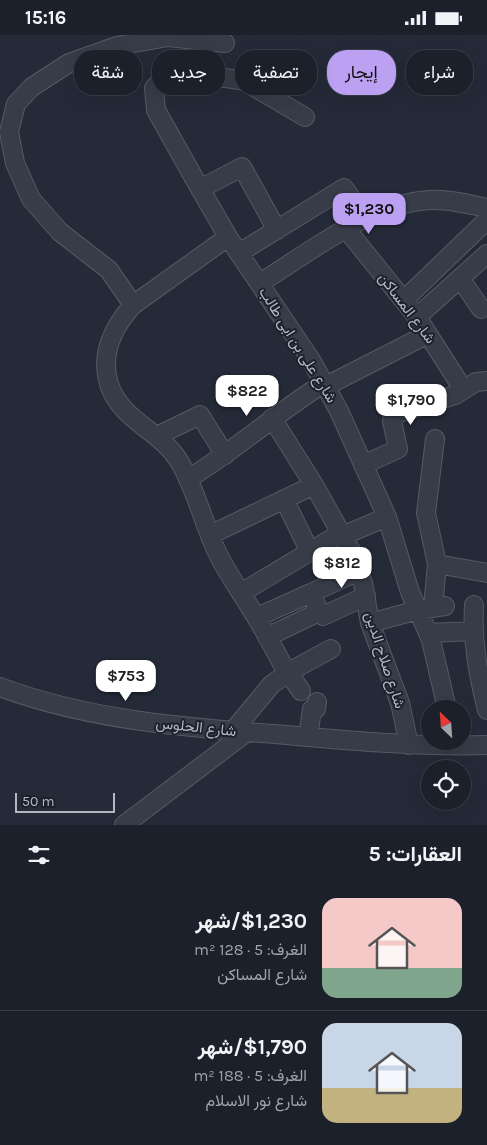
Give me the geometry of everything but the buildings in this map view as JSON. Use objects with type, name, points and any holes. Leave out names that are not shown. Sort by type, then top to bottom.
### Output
[{"type":"street","points":[[133,305],[109,270],[60,232],[31,199],[15,163],[9,132],[16,104],[32,87],[69,63],[116,46],[168,37],[225,43]]},
{"type":"street","name":"شارع على بن ابى طالب","points":[[305,117],[244,81],[184,77],[157,84],[154,91],[156,110],[200,189],[228,237],[260,283],[325,385],[387,517],[410,592],[432,608],[429,633],[445,700]]},
{"type":"street","points":[[200,189],[242,167],[276,230]]},
{"type":"street","points":[[239,253],[344,188],[365,218]]},
{"type":"street","points":[[260,283],[365,218],[386,209],[430,200],[453,201],[487,208]]},
{"type":"street","points":[[404,300],[487,220]]},
{"type":"street","name":"شارع المساكن","points":[[347,230],[417,317],[463,389]]},
{"type":"street","points":[[228,237],[133,305],[121,318],[110,341],[106,366],[109,383],[115,399],[126,413],[157,436],[179,460],[223,564],[257,617],[288,673],[301,691]]},
{"type":"street","points":[[417,317],[487,254]]},
{"type":"street","points":[[460,279],[481,309]]},
{"type":"street","points":[[188,479],[225,455],[272,418],[325,385],[428,334]]},
{"type":"street","points":[[363,465],[398,449],[392,425],[396,414],[455,395],[476,382],[487,381]]},
{"type":"street","points":[[157,436],[200,415],[225,455]]},
{"type":"street","name":"شارع صلاح الدين","points":[[272,418],[314,485],[342,535],[359,571],[366,596],[370,623],[394,682],[409,745]]},
{"type":"street","points":[[370,623],[432,608],[437,564],[426,513],[434,439]]},
{"type":"street","points":[[210,535],[314,485]]},
{"type":"street","points":[[284,499],[310,552]]},
{"type":"street","points":[[241,593],[342,535],[387,517]]},
{"type":"street","points":[[437,564],[487,573]]},
{"type":"street","points":[[257,617],[359,571]]},
{"type":"street","points":[[311,593],[323,617],[366,596]]},
{"type":"street","points":[[474,605],[472,631],[476,665],[487,710]]},
{"type":"street","points":[[267,637],[319,612]]},
{"type":"street","points":[[429,633],[472,631]]},
{"type":"street","points":[[124,825],[240,732],[266,690],[288,673],[331,649]]},
{"type":"street","name":"شارع الحلوس","points":[[0,687],[92,712],[138,720],[240,732],[421,745]]},
{"type":"street","points":[[308,737],[312,709],[316,709],[317,702]]},
{"type":"street","name":"شارع الحلوس","points":[[471,744],[487,745]]}]
